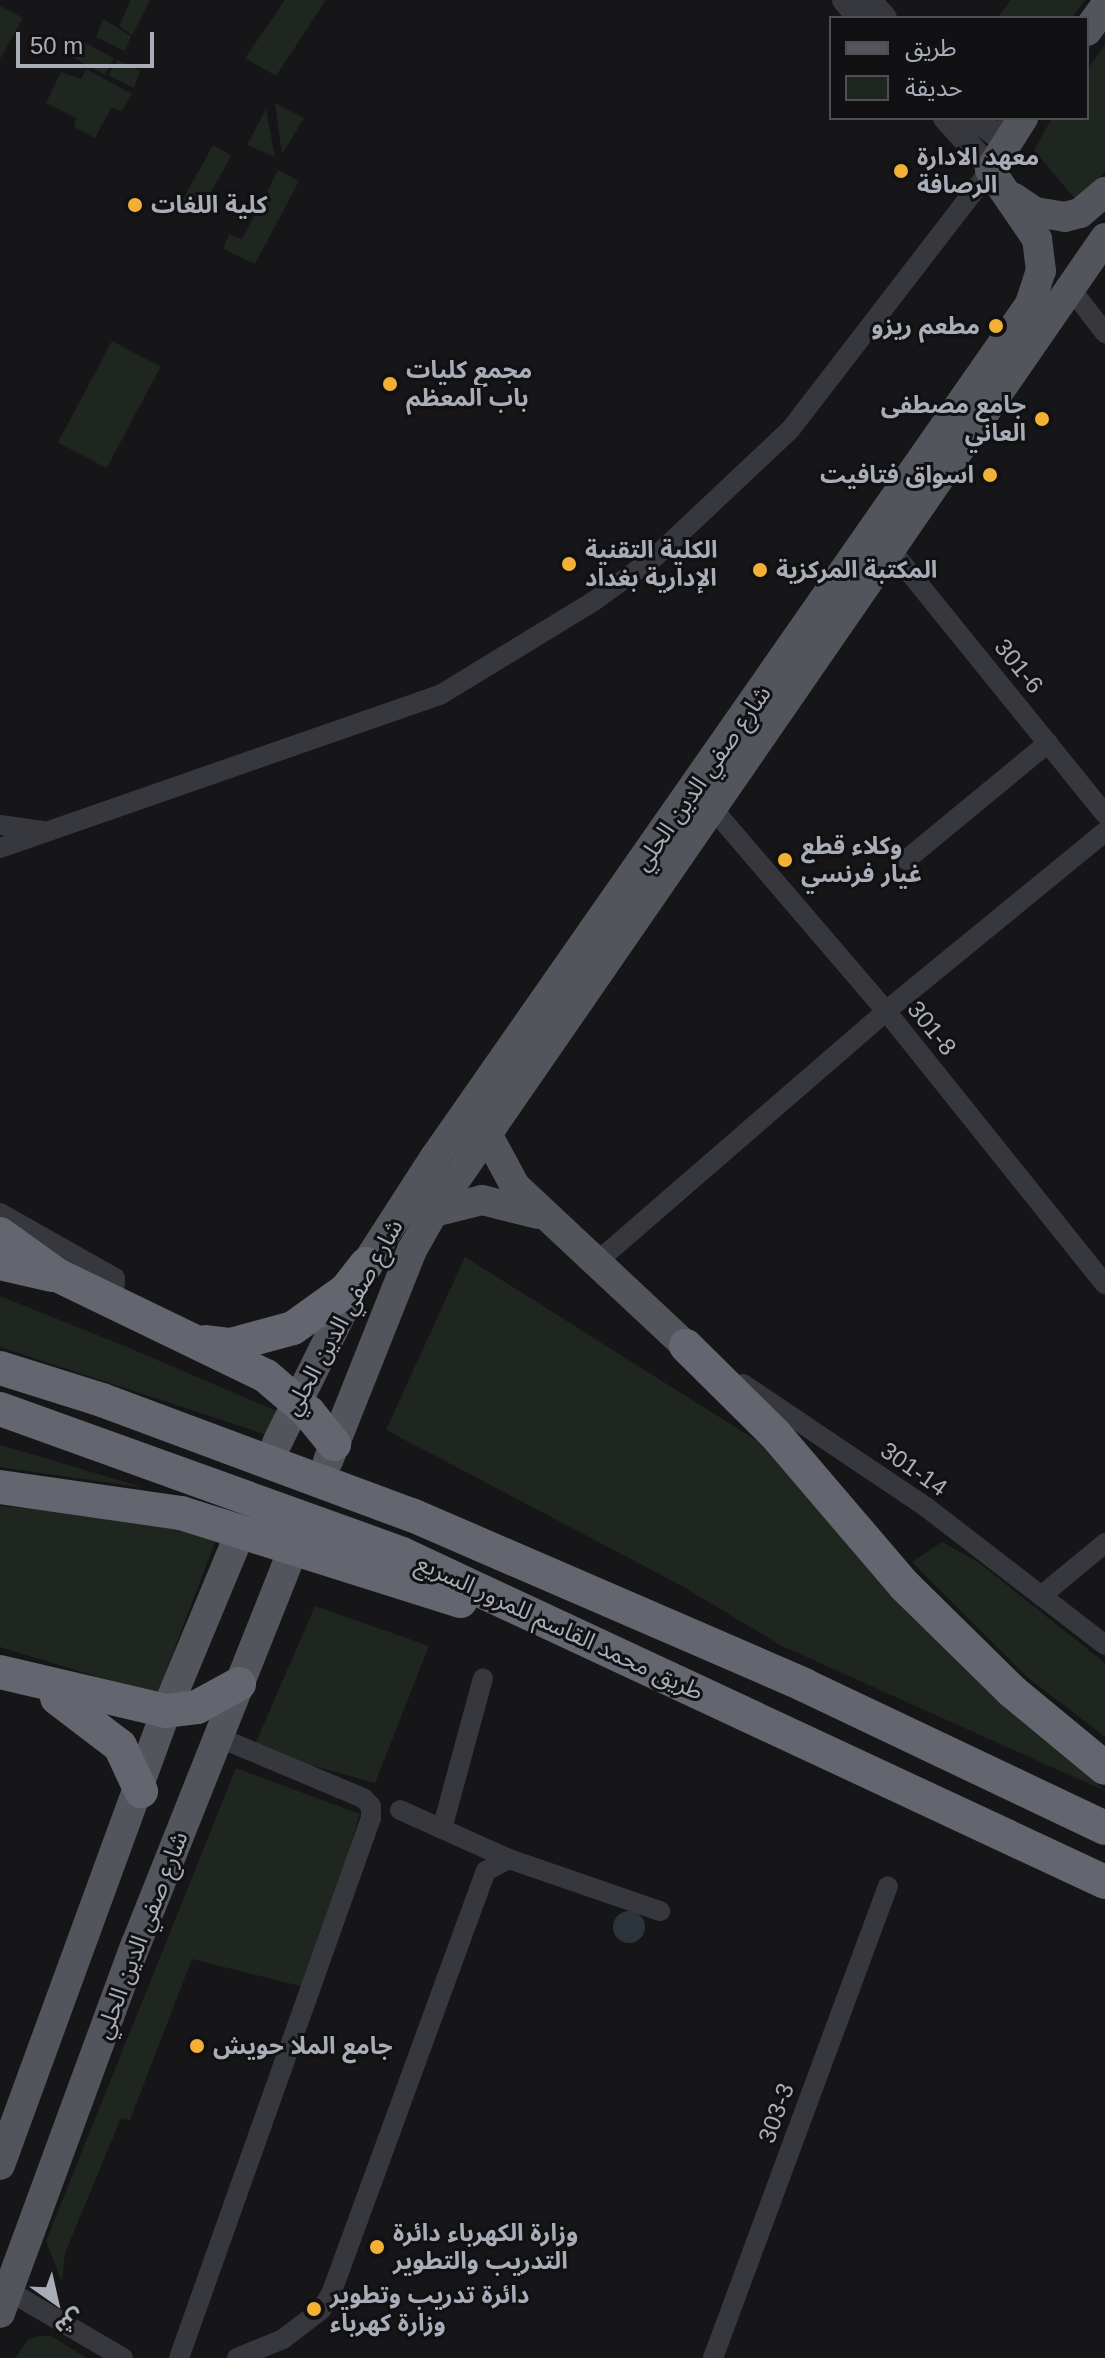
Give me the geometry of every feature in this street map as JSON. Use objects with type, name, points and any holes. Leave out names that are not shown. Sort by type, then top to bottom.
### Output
[{"type":"highway","points":[[0,1234],[57,1275]]},
{"type":"highway","points":[[0,1263],[57,1275],[266,1376],[295,1399],[331,1453]]},
{"type":"highway","points":[[199,1342],[231,1345],[293,1328],[346,1290],[366,1264]]},
{"type":"highway","points":[[686,1346],[775,1434],[905,1586],[1013,1692],[1105,1768]]},
{"type":"highway","name":"طريق محمد القاسم للمرور السريع","points":[[0,1368],[102,1400],[412,1515],[804,1685],[1105,1828]]},
{"type":"highway","name":"طريق محمد القاسم للمرور السريع","points":[[0,1409],[402,1554],[615,1649],[1105,1882]]},
{"type":"highway","points":[[0,1487],[181,1513],[615,1649]]},
{"type":"highway","points":[[3,1673],[166,1711],[197,1707],[239,1684]]},
{"type":"highway","points":[[3,1673],[67,1703],[99,1726],[120,1746],[141,1791]]},
{"type":"main road","points":[[1089,28],[1105,6]]},
{"type":"main road","points":[[1020,123],[995,176],[1035,212],[1065,217],[1093,205],[1105,192]]},
{"type":"main road","name":"شارع صفي الدين الحلي","points":[[277,1443],[295,1399],[366,1264],[435,1157],[1020,321],[1038,285],[1040,257],[1032,229],[995,176]]},
{"type":"main road","name":"شارع صفي الدين الحلي","points":[[331,1453],[412,1250],[434,1211],[1071,289],[1101,255]]},
{"type":"main road","points":[[487,1134],[501,1168],[547,1217],[599,1260],[686,1346]]},
{"type":"main road","points":[[366,1264],[404,1227],[434,1211],[482,1200],[507,1202],[547,1217]]},
{"type":"main road","points":[[0,2165],[87,1925],[141,1791],[166,1711],[235,1545]]},
{"type":"main road","name":"شارع صفي الدين الحلي","points":[[4,2302],[136,1944],[289,1559]]},
{"type":"main road","points":[[87,1925],[136,1944]]},
{"type":"street","points":[[844,0],[857,16]]},
{"type":"street","points":[[869,0],[883,16]]},
{"type":"street","points":[[0,848],[440,695],[594,601],[655,557],[790,430],[995,176],[947,120]]},
{"type":"street","points":[[976,120],[995,134],[1020,123]]},
{"type":"street","points":[[1071,289],[1105,333]]},
{"type":"street","name":"301-6","points":[[892,551],[1105,814]]},
{"type":"street","points":[[906,860],[1048,743]]},
{"type":"street","name":"301-8","points":[[713,809],[886,1011],[1105,1284]]},
{"type":"street","points":[[0,825],[47,832]]},
{"type":"street","points":[[599,1260],[886,1011],[1105,832]]},
{"type":"street","points":[[0,1213],[115,1278],[114,1300]]},
{"type":"street","name":"301-14","points":[[686,1346],[926,1507],[1105,1645]]},
{"type":"street","points":[[1041,1596],[1105,1543]]},
{"type":"street","points":[[442,1829],[483,1678]]},
{"type":"street","points":[[186,2357],[371,1818],[371,1806],[363,1798],[218,1737]]},
{"type":"street","points":[[400,1810],[509,1859],[660,1911]]},
{"type":"street","points":[[237,2358],[283,2339],[321,2310],[331,2294],[486,1871],[509,1859]]},
{"type":"street","name":"303-3","points":[[713,2358],[888,1886]]},
{"type":"street","points":[[4,2302],[123,2358]]},
{"type":"green space","points":[[131,0],[150,0],[132,35],[119,26]]},
{"type":"green space","points":[[285,0],[326,0],[276,76],[245,58]]},
{"type":"green space","points":[[1011,0],[1085,0],[1073,16],[999,16]]},
{"type":"green space","points":[[0,6],[23,18],[0,59]]},
{"type":"green space","points":[[103,19],[131,36],[125,51],[96,37]]},
{"type":"green space","points":[[82,41],[114,58],[105,75],[73,58]]},
{"type":"green space","points":[[1105,45],[1105,171],[1086,199],[1076,200],[1034,150],[1051,120],[1089,120],[1089,67]]},
{"type":"green space","points":[[118,60],[140,71],[134,88],[108,75]]},
{"type":"green space","points":[[86,69],[132,94],[122,111],[111,108],[95,138],[74,127],[76,118],[46,103],[61,72],[81,79]]},
{"type":"green space","points":[[275,103],[304,118],[282,154]]},
{"type":"green space","points":[[266,109],[275,157],[247,145]]},
{"type":"green space","points":[[213,145],[231,155],[199,213],[181,203]]},
{"type":"green space","points":[[278,170],[299,181],[255,264],[223,249],[229,234],[242,239]]},
{"type":"green space","points":[[112,341],[161,367],[107,468],[58,443]]},
{"type":"green space","points":[[465,1257],[778,1454],[971,1673],[1105,1791],[782,1646],[682,1586],[386,1430]]},
{"type":"green space","points":[[0,1296],[279,1412],[264,1434],[0,1347]]},
{"type":"green space","points":[[0,1445],[146,1488],[0,1467]]},
{"type":"green space","points":[[0,1506],[74,1512],[184,1531],[215,1542],[157,1695],[0,1647]]},
{"type":"green space","points":[[942,1542],[978,1562],[1105,1663],[1105,1737],[1027,1677],[912,1562]]},
{"type":"green space","points":[[315,1606],[429,1646],[375,1783],[253,1749]]},
{"type":"green space","points":[[236,1768],[360,1814],[308,1988],[192,1959],[130,2120],[121,2118],[65,2253],[62,2282],[46,2241]]},
{"type":"green space","points":[[51,2336],[87,2358],[15,2358],[28,2340]]},
{"type":"shaded area","points":[[629,1911],[641,1915],[645,1927],[641,1939],[629,1943],[617,1939],[613,1927],[617,1915]]},
{"type":"place","name":"معهد الادارة الرصافة","points":[[901,171]]},
{"type":"place","name":"كلية اللغات","points":[[135,205]]},
{"type":"place","name":"مطعم ريزو","points":[[996,326]]},
{"type":"place","name":"مجمع كليات باب المعظم","points":[[390,384]]},
{"type":"place","name":"جامع مصطفى العاني","points":[[1042,419]]},
{"type":"place","name":"اسواق فتافيت","points":[[990,475]]},
{"type":"place","name":"الكلية التقنية الإدارية بغداد","points":[[569,564]]},
{"type":"place","name":"المكتبة المركزية","points":[[760,570]]},
{"type":"place","name":"وكلاء قطع غيار فرنسي","points":[[785,860]]},
{"type":"place","name":"جامع الملا حويش","points":[[197,2046]]},
{"type":"place","name":"وزارة الكهرباء دائرة التدريب والتطوير","points":[[377,2247]]},
{"type":"place","name":"دائرة تدريب وتطوير وزارة كهرباء","points":[[314,2309]]}]
